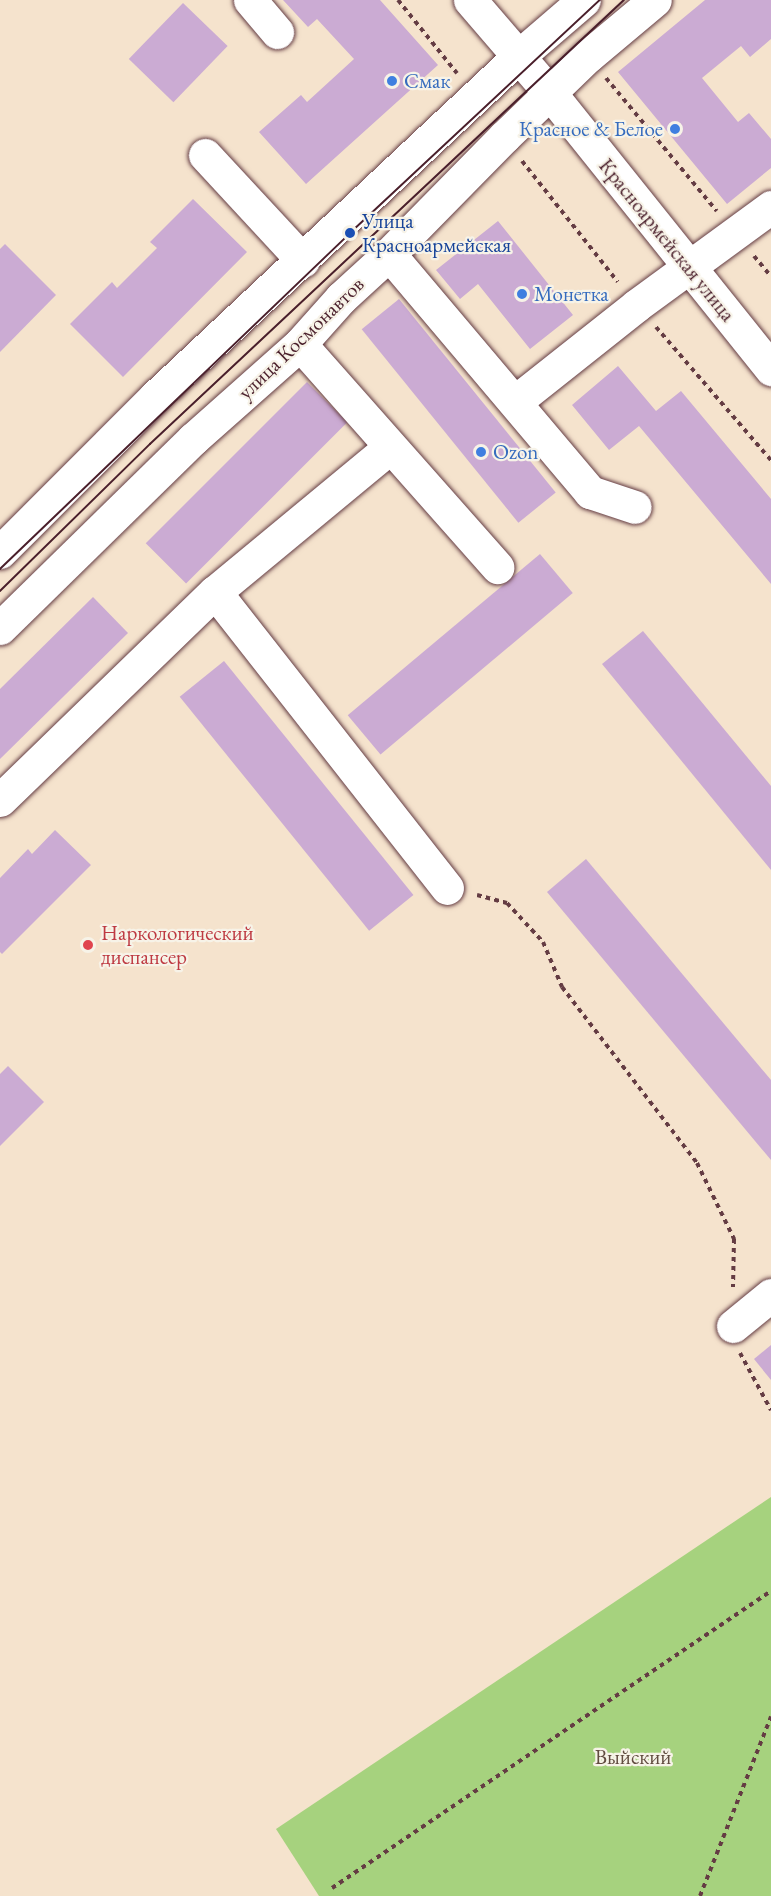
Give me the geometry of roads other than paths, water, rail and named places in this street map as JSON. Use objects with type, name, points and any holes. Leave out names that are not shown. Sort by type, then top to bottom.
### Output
[{"type":"main road","points":[[249,0],[277,32]]},
{"type":"main road","name":"Красноармейская улица","points":[[470,0],[520,55],[771,369]]},
{"type":"main road","points":[[0,552],[155,397],[303,261],[520,55],[584,0]]},
{"type":"main road","name":"улица Космонавтов","points":[[0,628],[193,439],[300,344],[341,298],[389,254],[504,137],[588,56],[655,0]]},
{"type":"main road","points":[[205,155],[303,261]]},
{"type":"main road","points":[[516,401],[637,305],[771,207]]},
{"type":"main road","points":[[389,254],[516,401],[590,492],[634,507]]},
{"type":"main road","points":[[300,344],[498,567]]},
{"type":"main road","points":[[0,800],[214,592],[390,447]]},
{"type":"main road","points":[[214,592],[447,888]]},
{"type":"main road","points":[[733,1326],[771,1295]]},
{"type":"tram line","points":[[0,569],[350,233],[600,0]]},
{"type":"tram line","points":[[0,591],[150,444],[624,0]]},
{"type":"place","name":"Смак","points":[[392,81]]},
{"type":"place","name":"Красное & Белое","points":[[675,129]]},
{"type":"place","name":"Улица Красноармейская","points":[[350,233]]},
{"type":"place","name":"Монетка","points":[[522,294]]},
{"type":"place","name":"Ozon","points":[[481,452]]},
{"type":"place","name":"Наркологический диспансер","points":[[88,945]]},
{"type":"park label","name":"Выйский","points":[[633,1757]]}]
